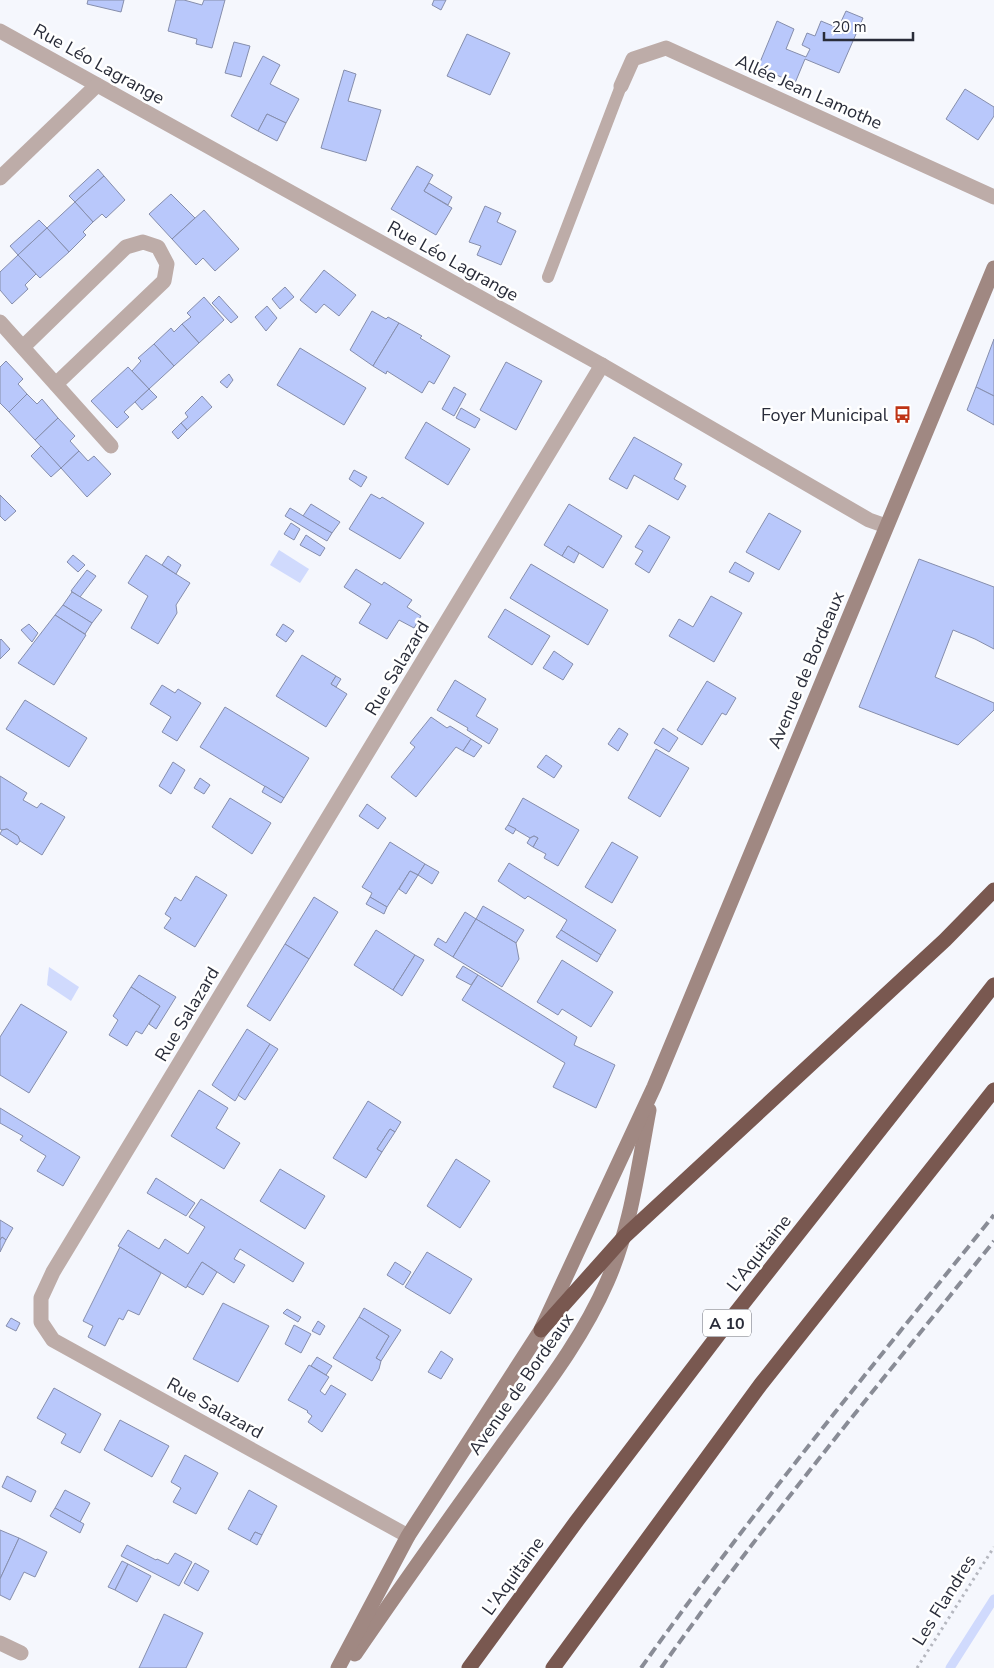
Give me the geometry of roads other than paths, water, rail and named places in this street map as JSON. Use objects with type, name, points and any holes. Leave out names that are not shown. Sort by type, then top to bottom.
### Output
[{"type":"highway","points":[[541,1330],[625,1236],[946,940],[994,890]]},
{"type":"highway","name":"L'Aquitaine","points":[[468,1668],[719,1334],[994,985]]},
{"type":"highway","points":[[553,1668],[761,1384],[994,1090]]},
{"type":"main road","name":"Avenue de Bordeaux","points":[[338,1668],[408,1536],[541,1330],[654,1087],[994,268]]},
{"type":"main road","name":"Avenue de Bordeaux","points":[[345,1668],[579,1336],[607,1282],[625,1236],[654,1087]]},
{"type":"street","name":"Rue Léo Lagrange","points":[[0,31],[602,365],[870,520],[886,526]]},
{"type":"street","name":"Allée Jean Lamothe","points":[[621,86],[633,59],[666,48],[994,197]]},
{"type":"street","points":[[0,178],[97,85]]},
{"type":"street","points":[[22,347],[126,247],[144,242],[158,247],[167,264],[164,281],[56,384]]},
{"type":"street","points":[[0,322],[111,446]]},
{"type":"street","name":"Rue Salazard","points":[[408,1536],[53,1340],[41,1322],[41,1298],[58,1263],[602,365]]},
{"type":"street","points":[[0,1643],[21,1653]]},
{"type":"lane","points":[[548,277],[621,86]]},
{"type":"water","points":[[279,550],[309,569],[300,583],[270,565]]},
{"type":"water","points":[[49,967],[79,987],[71,1001],[47,985]]},
{"type":"waterway","points":[[950,1668],[994,1599]]},
{"type":"railway","points":[[641,1668],[770,1495],[994,1215]]},
{"type":"railway","points":[[661,1668],[782,1505],[994,1241]]},
{"type":"place","name":"Foyer Municipal","points":[[902,415]]}]
